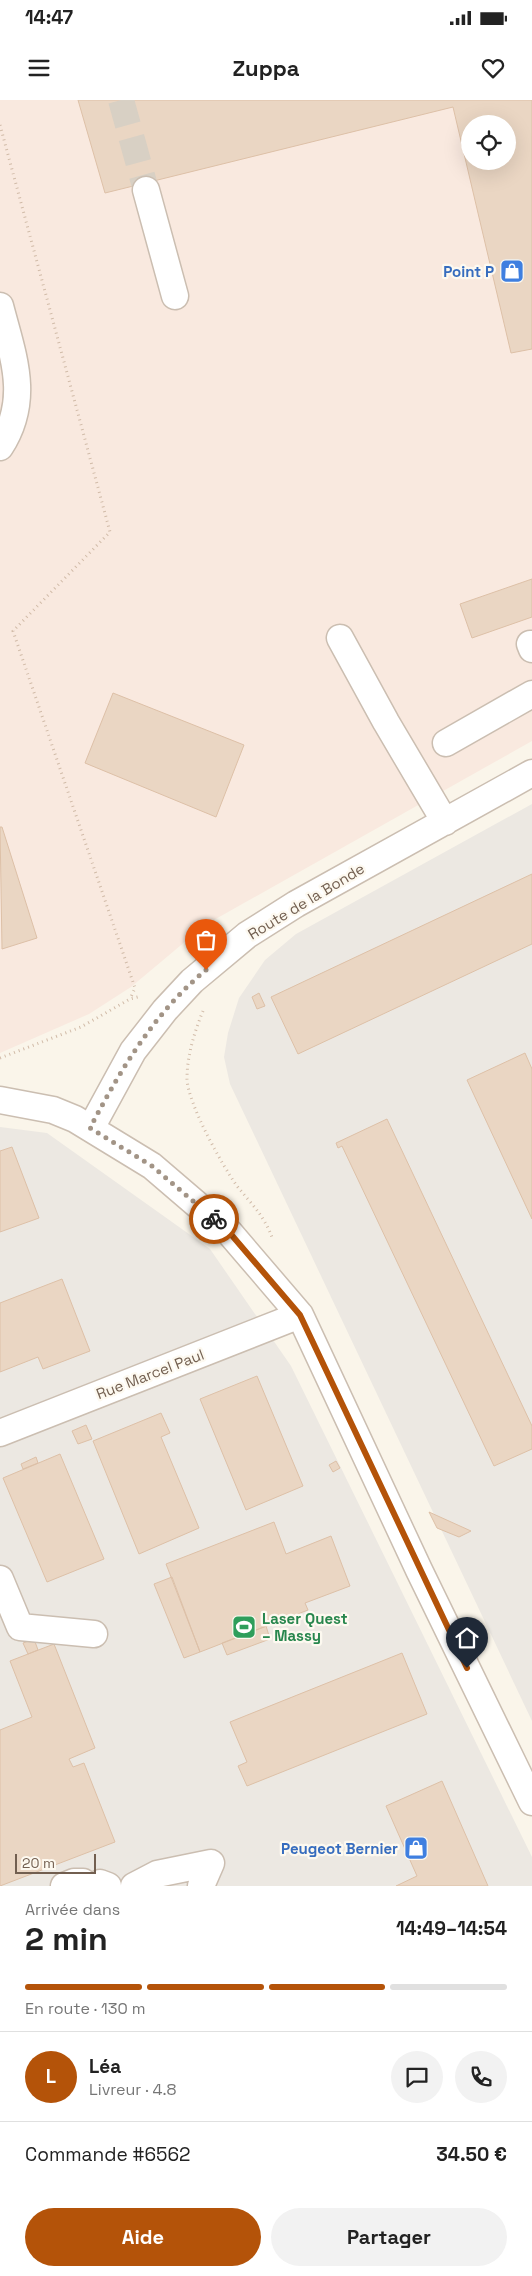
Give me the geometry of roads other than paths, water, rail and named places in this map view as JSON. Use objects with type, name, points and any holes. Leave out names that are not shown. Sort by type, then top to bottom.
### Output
[{"type":"street","points":[[146,190],[174,296]]},
{"type":"street","points":[[0,306],[18,371],[16,404],[11,430],[0,447]]},
{"type":"street","points":[[340,638],[386,722],[445,822]]},
{"type":"street","points":[[446,743],[532,694]]},
{"type":"street","name":"Route de la Bonde","points":[[90,1128],[133,1051],[165,1010],[192,981],[247,935],[296,904],[532,773]]},
{"type":"street","points":[[0,1100],[53,1110],[75,1119],[152,1166],[229,1232],[300,1315],[419,1570],[532,1802]]},
{"type":"street","name":"Rue Marcel Paul","points":[[0,1433],[300,1315]]},
{"type":"street","points":[[0,1579],[20,1627],[94,1634]]},
{"type":"street","points":[[134,1886],[157,1874],[211,1863],[201,1886]]},
{"type":"tunnel","points":[[121,100],[146,190]]},
{"type":"place","name":"Point P","points":[[512,271]]},
{"type":"place","name":"Laser Quest – Massy","points":[[244,1627]]},
{"type":"place","name":"Peugeot Bernier","points":[[416,1848]]}]
